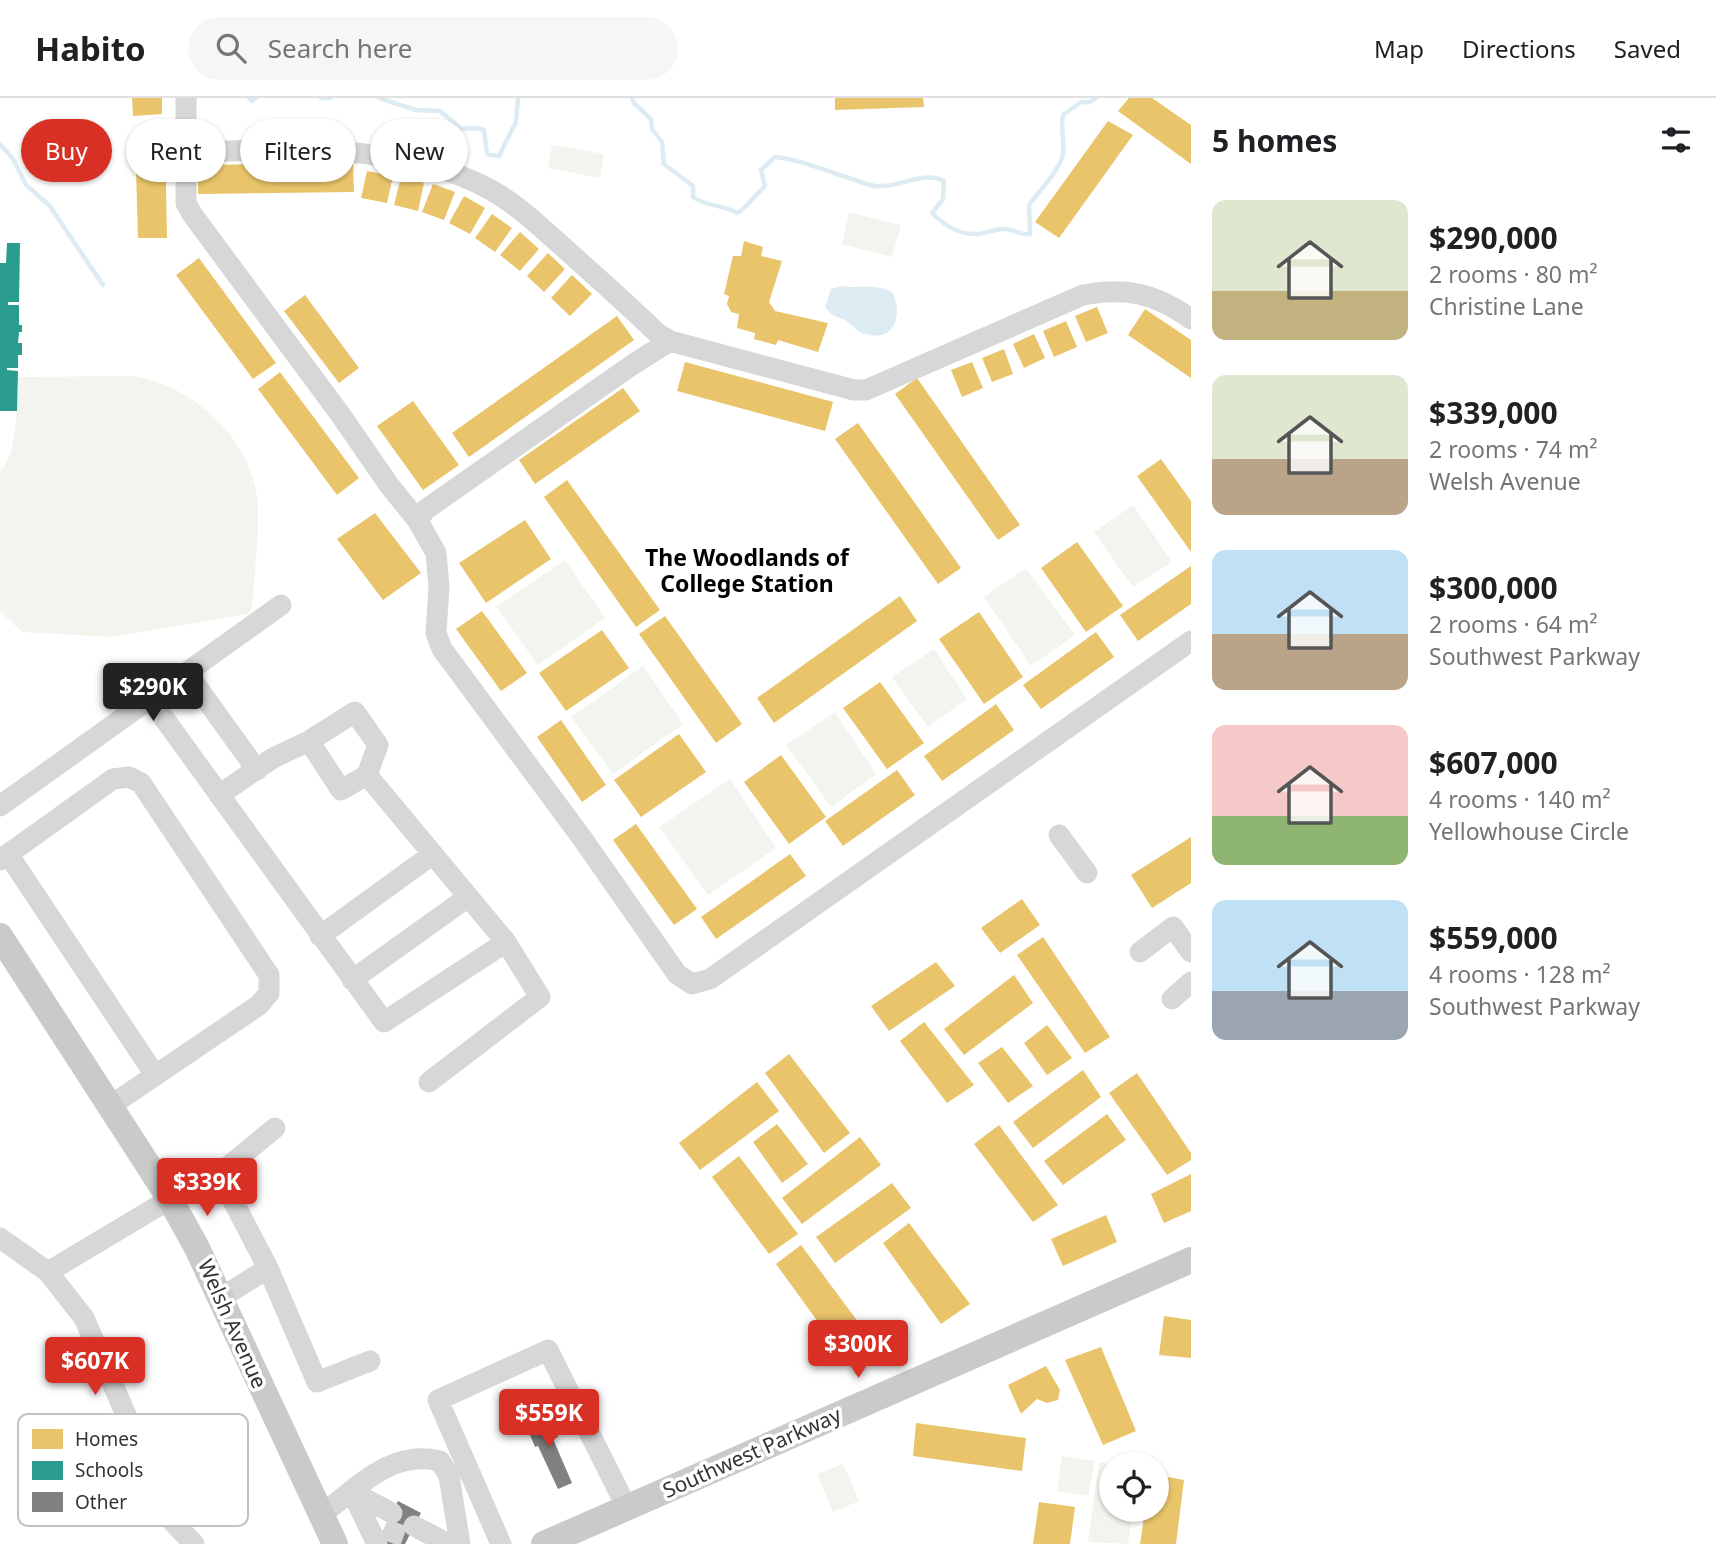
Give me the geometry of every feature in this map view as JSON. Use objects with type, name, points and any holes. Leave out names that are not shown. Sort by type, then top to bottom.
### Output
[{"type":"main road","name":"Welsh Avenue","points":[[4,951],[170,1199],[221,1298],[335,1544]]},
{"type":"main road","name":"Southwest Parkway","points":[[544,1544],[1191,1260]]},
{"type":"street","points":[[186,98],[186,119]]},
{"type":"street","points":[[226,152],[321,150],[370,154],[416,162],[459,177],[489,189],[520,208],[670,341],[841,387],[866,390],[1083,295],[1127,291],[1160,300],[1191,319]]},
{"type":"street","points":[[186,182],[186,203],[199,225],[418,521],[436,553],[439,587],[436,633],[442,649],[582,838],[677,974],[692,984],[710,979],[1191,641]]},
{"type":"street","points":[[418,521],[425,510],[670,341]]},
{"type":"street","points":[[0,806],[281,605]]},
{"type":"street","points":[[187,673],[257,770]]},
{"type":"street","points":[[150,699],[384,1022],[506,942]]},
{"type":"street","points":[[219,795],[273,758],[309,741],[355,712],[378,745],[367,775],[341,790],[309,741]]},
{"type":"street","points":[[367,775],[506,942],[540,997],[429,1082]]},
{"type":"street","points":[[110,1106],[259,1005],[269,993],[269,975],[141,783],[129,778],[113,779],[4,857],[155,1075]]},
{"type":"street","points":[[1059,835],[1087,873]]},
{"type":"street","points":[[320,936],[433,854]]},
{"type":"street","points":[[352,980],[468,897]]},
{"type":"street","points":[[1140,952],[1173,927],[1191,952]]},
{"type":"street","points":[[1172,999],[1191,982]]},
{"type":"street","points":[[275,1128],[219,1174],[268,1268],[317,1382],[370,1362]]},
{"type":"street","points":[[48,1272],[170,1199]]},
{"type":"street","points":[[0,1238],[48,1272],[84,1318],[126,1414]]},
{"type":"street","points":[[221,1298],[268,1268]]},
{"type":"street","points":[[500,1544],[438,1400],[548,1350],[627,1508]]},
{"type":"street","points":[[321,1516],[380,1468],[422,1457],[440,1461],[449,1476],[454,1500],[449,1541],[414,1536]]},
{"type":"street","points":[[352,1492],[380,1527]]},
{"type":"street","points":[[177,1526],[194,1544]]},
{"type":"shaded area","points":[[552,145],[604,154],[600,178],[548,168]]},
{"type":"shaded area","points":[[849,212],[901,225],[892,257],[842,244]]},
{"type":"shaded area","points":[[842,286],[873,287],[892,292],[897,317],[890,330],[876,336],[862,333],[829,312],[825,307],[831,289]]},
{"type":"shaded area","points":[[133,376],[178,391],[199,404],[218,421],[246,460],[258,507],[252,609],[247,614],[112,637],[22,632],[0,611],[0,472],[6,464],[13,441],[18,377]]},
{"type":"shaded area","points":[[1133,505],[1172,562],[1133,587],[1094,532]]},
{"type":"shaded area","points":[[565,560],[605,618],[538,665],[496,607]]},
{"type":"shaded area","points":[[1026,568],[1075,635],[1031,666],[984,597]]},
{"type":"shaded area","points":[[934,649],[967,699],[928,727],[892,677]]},
{"type":"shaded area","points":[[643,666],[683,724],[613,774],[571,717]]},
{"type":"shaded area","points":[[835,712],[876,774],[831,807],[786,745]]},
{"type":"shaded area","points":[[730,779],[776,848],[708,895],[659,827]]},
{"type":"shaded area","points":[[1062,1456],[1095,1461],[1088,1496],[1057,1491]]},
{"type":"shaded area","points":[[1099,1462],[1099,1522],[1131,1522],[1128,1544],[1088,1542]]},
{"type":"shaded area","points":[[843,1464],[859,1501],[833,1512],[817,1474]]},
{"type":"building: Homes","points":[[132,98],[162,98],[162,114],[133,116]]},
{"type":"building: Homes","points":[[835,98],[923,98],[924,107],[835,110]]},
{"type":"building: Homes","points":[[1129,98],[1152,98],[1191,125],[1191,164],[1118,111]]},
{"type":"building: Homes","points":[[1108,121],[1133,135],[1059,238],[1035,222]]},
{"type":"building: Homes","points":[[240,164],[240,182],[354,182],[354,192],[198,194],[198,182],[226,182],[226,165]]},
{"type":"building: Homes","points":[[367,171],[370,172],[370,182],[392,182],[387,203],[361,198]]},
{"type":"building: Homes","points":[[136,182],[166,182],[167,238],[138,238]]},
{"type":"building: Homes","points":[[400,182],[424,183],[418,211],[394,205]]},
{"type":"building: Homes","points":[[433,184],[455,192],[444,220],[422,212]]},
{"type":"building: Homes","points":[[464,196],[485,208],[470,234],[449,223]]},
{"type":"building: Homes","points":[[492,214],[512,228],[495,252],[475,238]]},
{"type":"building: Homes","points":[[520,232],[539,249],[520,271],[500,255]]},
{"type":"building: Homes","points":[[744,241],[763,247],[761,256],[782,261],[769,302],[775,311],[828,323],[818,352],[778,340],[776,345],[754,339],[755,333],[737,328],[739,314],[731,312],[727,304],[729,296],[724,294],[733,256],[741,256]]},
{"type":"building: Homes","points":[[548,253],[565,269],[544,292],[527,276]]},
{"type":"building: Homes","points":[[199,258],[276,363],[253,379],[176,275]]},
{"type":"building: Homes","points":[[572,275],[592,294],[570,316],[551,298]]},
{"type":"building: Homes","points":[[305,295],[359,368],[339,383],[284,311]]},
{"type":"building: Homes","points":[[1097,307],[1108,333],[1086,342],[1075,316]]},
{"type":"building: Homes","points":[[1145,309],[1191,340],[1191,378],[1128,335]]},
{"type":"building: Homes","points":[[617,316],[634,340],[469,457],[452,433]]},
{"type":"building: Homes","points":[[1066,321],[1077,347],[1054,357],[1043,331]]},
{"type":"building: Homes","points":[[1034,334],[1045,358],[1024,368],[1013,344]]},
{"type":"building: Homes","points":[[1004,349],[1013,374],[992,382],[982,358]]},
{"type":"building: Homes","points":[[685,362],[833,402],[825,431],[677,391]]},
{"type":"building: Homes","points":[[972,362],[983,388],[962,397],[951,370]]},
{"type":"building: Homes","points":[[280,372],[359,478],[337,495],[258,389]]},
{"type":"building: Homes","points":[[917,378],[1020,525],[998,540],[895,394]]},
{"type":"building: Homes","points":[[623,388],[640,411],[535,484],[519,460]]},
{"type":"building: Homes","points":[[413,401],[459,465],[423,490],[377,426]]},
{"type":"building: Homes","points":[[858,423],[961,568],[938,584],[835,439]]},
{"type":"building: Homes","points":[[1161,459],[1191,501],[1191,552],[1137,476]]},
{"type":"building: Homes","points":[[567,480],[660,610],[636,627],[544,497]]},
{"type":"building: Homes","points":[[375,513],[421,573],[383,600],[337,539]]},
{"type":"building: Homes","points":[[525,520],[551,559],[486,603],[459,563]]},
{"type":"building: Homes","points":[[1077,542],[1123,606],[1086,632],[1041,568]]},
{"type":"building: Homes","points":[[1191,566],[1191,604],[1138,641],[1120,615]]},
{"type":"building: Homes","points":[[900,596],[917,621],[774,723],[757,698]]},
{"type":"building: Homes","points":[[482,611],[527,673],[501,691],[456,629]]},
{"type":"building: Homes","points":[[979,612],[1023,677],[984,704],[939,639]]},
{"type":"building: Homes","points":[[665,616],[742,724],[716,743],[639,634]]},
{"type":"building: Homes","points":[[602,630],[629,668],[566,711],[539,673]]},
{"type":"building: Homes","points":[[1096,632],[1114,657],[1041,709],[1023,685]]},
{"type":"building: Homes","points":[[880,682],[924,743],[887,769],[843,708]]},
{"type":"building: Homes","points":[[996,704],[1014,730],[942,781],[924,756]]},
{"type":"building: Homes","points":[[561,720],[606,785],[582,802],[537,737]]},
{"type":"building: Homes","points":[[679,734],[706,772],[641,817],[614,780]]},
{"type":"building: Homes","points":[[781,755],[826,817],[789,844],[744,782]]},
{"type":"building: Homes","points":[[897,770],[915,795],[843,846],[825,821]]},
{"type":"building: Homes","points":[[636,824],[697,909],[674,925],[613,840]]},
{"type":"building: Homes","points":[[1191,837],[1191,883],[1152,908],[1131,875]]},
{"type":"building: Homes","points":[[790,854],[806,876],[716,939],[701,917]]},
{"type":"building: Homes","points":[[1022,899],[1040,925],[1000,953],[981,928]]},
{"type":"building: Homes","points":[[1043,937],[1110,1037],[1085,1053],[1017,955]]},
{"type":"building: Homes","points":[[936,962],[955,986],[889,1031],[871,1006]]},
{"type":"building: Homes","points":[[1014,975],[1033,1003],[964,1055],[944,1029]]},
{"type":"building: Homes","points":[[924,1022],[974,1085],[947,1103],[900,1041]]},
{"type":"building: Homes","points":[[1047,1025],[1072,1058],[1047,1075],[1024,1043]]},
{"type":"building: Homes","points":[[1002,1047],[1033,1086],[1008,1103],[978,1063]]},
{"type":"building: Homes","points":[[789,1054],[850,1133],[824,1153],[765,1073]]},
{"type":"building: Homes","points":[[1083,1070],[1101,1097],[1033,1148],[1013,1122]]},
{"type":"building: Homes","points":[[1137,1073],[1191,1153],[1191,1160],[1167,1175],[1109,1093]]},
{"type":"building: Homes","points":[[757,1082],[779,1111],[700,1170],[679,1143]]},
{"type":"building: Homes","points":[[1107,1114],[1126,1140],[1063,1185],[1044,1161]]},
{"type":"building: Homes","points":[[777,1124],[808,1164],[782,1183],[753,1142]]},
{"type":"building: Homes","points":[[999,1125],[1058,1205],[1033,1222],[974,1144]]},
{"type":"building: Homes","points":[[860,1137],[881,1165],[802,1224],[782,1198]]},
{"type":"building: Homes","points":[[739,1156],[798,1234],[769,1254],[712,1177]]},
{"type":"building: Homes","points":[[1191,1174],[1191,1211],[1164,1223],[1151,1194]]},
{"type":"building: Homes","points":[[892,1183],[911,1208],[835,1263],[816,1237]]},
{"type":"building: Homes","points":[[1106,1215],[1117,1242],[1063,1266],[1051,1239]]},
{"type":"building: Homes","points":[[909,1223],[970,1304],[941,1324],[883,1243]]},
{"type":"building: Homes","points":[[801,1245],[873,1342],[847,1362],[776,1264]]},
{"type":"building: Homes","points":[[1164,1316],[1191,1320],[1191,1358],[1159,1355]]},
{"type":"building: Homes","points":[[1101,1347],[1136,1431],[1103,1445],[1065,1360]]},
{"type":"building: Homes","points":[[1046,1366],[1060,1390],[1058,1400],[1047,1403],[1037,1399],[1021,1414],[1008,1385]]},
{"type":"building: Homes","points":[[916,1423],[1026,1438],[1022,1471],[913,1456]]},
{"type":"building: Homes","points":[[1169,1477],[1184,1480],[1176,1544],[1140,1544],[1143,1522],[1169,1522]]},
{"type":"building: Homes","points":[[1039,1502],[1075,1507],[1070,1544],[1033,1544]]},
{"type":"building: Schools","points":[[7,243],[20,243],[19,302],[8,302],[8,305],[19,305],[19,325],[22,325],[18,343],[22,343],[22,355],[18,355],[18,368],[7,368],[18,371],[17,411],[0,411],[0,263],[6,263]]},
{"type":"building: Other","points":[[549,1415],[558,1437],[553,1439],[572,1483],[558,1489],[526,1425]]},
{"type":"building: Other","points":[[398,1501],[421,1513],[405,1544],[388,1544],[379,1539]]},
{"type":"waterway","points":[[249,98],[252,101],[256,98]]},
{"type":"waterway","points":[[321,98],[331,98]]},
{"type":"waterway","points":[[379,98],[416,110],[440,111],[462,129],[484,130],[487,154],[499,156],[516,122],[518,98]]},
{"type":"waterway","points":[[632,98],[651,119],[652,129],[662,142],[664,164],[693,186],[693,197],[704,202],[737,213],[742,210],[765,186],[761,170],[775,157],[793,160],[875,186],[927,178],[944,181],[943,199],[932,213],[946,225],[969,234],[1007,229],[1030,234],[1029,205],[1061,160],[1063,115],[1081,102],[1090,102],[1096,98]]},
{"type":"waterway","points":[[0,144],[13,159],[26,185],[49,205],[103,285]]},
{"type":"tunnel","points":[[384,1529],[408,1538]]},
{"type":"district","name":"The Woodlands of College Station","points":[[747,571]]}]
